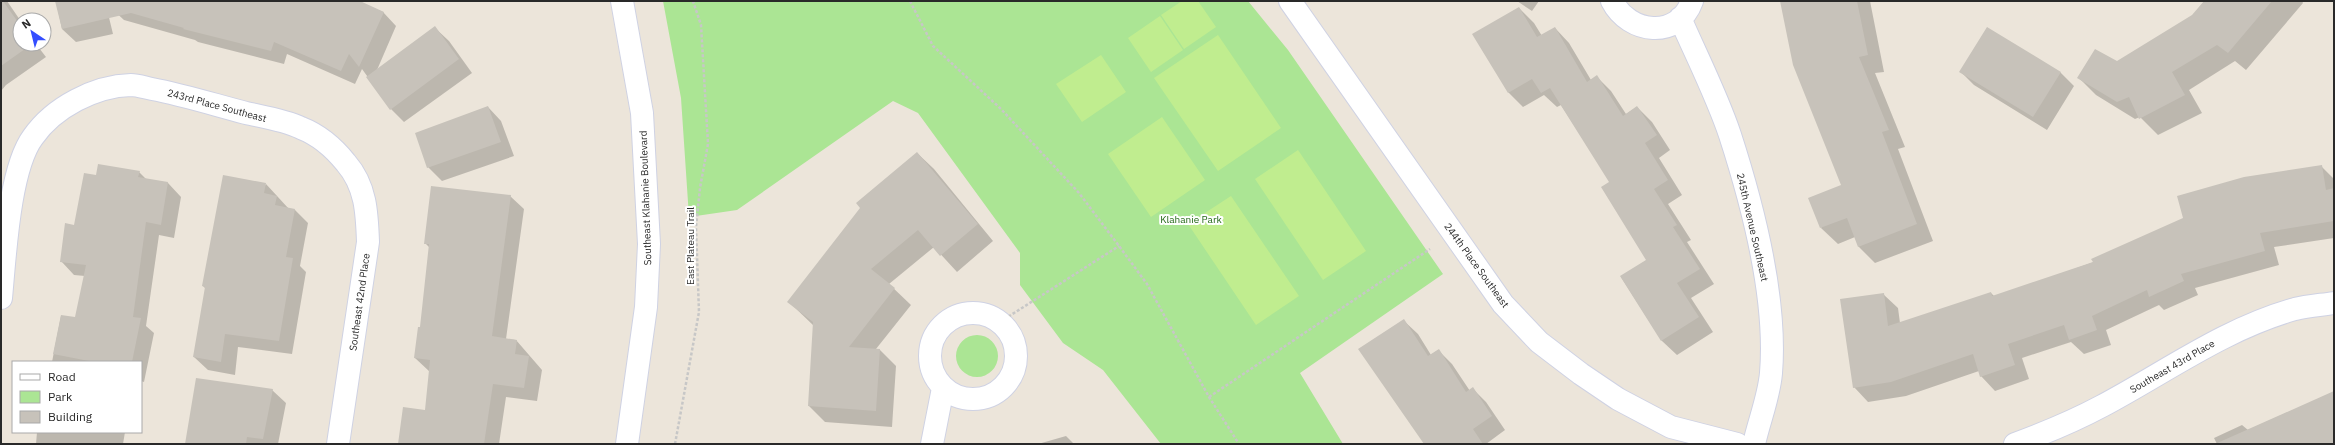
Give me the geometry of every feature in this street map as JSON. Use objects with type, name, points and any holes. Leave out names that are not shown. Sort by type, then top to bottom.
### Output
[{"type":"street","name":"Southeast Klahanie Boulevard","points":[[622,1],[642,113],[649,244],[646,308],[628,444]]},
{"type":"street","name":"244th Place Southeast","points":[[1290,1],[1503,304],[1539,342],[1581,374],[1618,399],[1671,427],[1736,444]]},
{"type":"street","name":"245th Avenue Southeast","points":[[1612,1],[1618,12],[1628,21],[1641,27],[1655,29],[1668,26],[1686,10],[1730,134],[1753,218],[1767,287],[1772,330],[1771,374],[1754,444]]},
{"type":"street","name":"243rd Place Southeast","points":[[1,298],[9,223],[19,164],[32,137],[49,120],[75,100],[102,90],[132,85],[164,91],[301,127],[324,141],[347,163]]},
{"type":"street","name":"Southeast 42nd Place","points":[[338,444],[368,242],[367,211],[361,188],[347,163]]},
{"type":"street","name":"Southeast 43rd Place","points":[[2015,444],[2059,427],[2102,406],[2191,353],[2238,329],[2296,309],[2334,303]]},
{"type":"street","points":[[973,312],[987,315],[1000,322],[1010,333],[1015,345],[1017,359],[1014,373],[1006,385],[995,394],[982,399],[968,399],[955,396],[943,388],[934,376],[930,362],[930,348],[936,334],[946,323],[958,315],[973,312]]},
{"type":"street","points":[[932,444],[943,388]]},
{"type":"path","name":"East Plateau Trail","points":[[675,444],[699,312],[696,227],[700,188],[708,144],[701,25],[693,1]]},
{"type":"path","points":[[910,1],[933,46],[1001,109],[1079,192],[1147,284],[1209,397],[1239,444]]},
{"type":"path","points":[[1000,322],[1119,246]]},
{"type":"path","points":[[1209,397],[1433,247]]},
{"type":"green space","name":"Klahanie Park","points":[[663,1],[1248,1],[1288,50],[1443,274],[1300,373],[1343,444],[1161,444],[1103,370],[1063,343],[1020,285],[1020,253],[918,113],[893,101],[737,210],[689,217],[681,98]]},
{"type":"green space","points":[[1182,1],[1198,1],[1216,27],[1184,49],[1161,15]]},
{"type":"green space","points":[[1160,16],[1183,50],[1151,72],[1128,38]]},
{"type":"green space","points":[[1218,35],[1281,128],[1218,171],[1154,78]]},
{"type":"green space","points":[[1101,55],[1126,92],[1082,122],[1056,84]]},
{"type":"green space","points":[[1162,117],[1205,180],[1151,217],[1108,154]]},
{"type":"green space","points":[[1298,150],[1366,251],[1323,280],[1255,179]]},
{"type":"green space","points":[[1231,196],[1299,296],[1256,325],[1188,224]]},
{"type":"green space","points":[[973,335],[981,335],[992,341],[998,352],[998,360],[992,371],[981,377],[973,377],[962,371],[956,360],[956,352],[962,341]]},
{"type":"building","points":[[1,1],[3,1],[12,14],[12,52],[21,52],[1,66]]},
{"type":"building","points":[[55,1],[360,1],[384,12],[359,67],[349,54],[341,71],[274,42],[271,51],[183,29],[184,28],[131,13],[62,29]]},
{"type":"building","points":[[1780,1],[1857,1],[1868,55],[1859,57],[1889,130],[1882,132],[1917,224],[1858,247],[1847,218],[1820,228],[1808,198],[1841,185],[1793,65]]},
{"type":"building","points":[[2204,1],[2272,1],[2228,53],[2217,45],[2172,72],[2185,95],[2139,119],[2129,97],[2117,102],[2077,78],[2095,49],[2117,61],[2192,15]]},
{"type":"building","points":[[1519,7],[1537,37],[1555,27],[1587,82],[1597,75],[1623,116],[1637,106],[1657,135],[1645,143],[1668,180],[1654,189],[1677,225],[1673,227],[1700,269],[1677,283],[1699,317],[1661,341],[1620,276],[1646,260],[1601,187],[1609,182],[1550,88],[1541,93],[1532,79],[1508,93],[1472,34]]},
{"type":"building","points":[[435,26],[459,59],[390,110],[366,77]]},
{"type":"building","points":[[1987,27],[2061,72],[2033,117],[1959,72]]},
{"type":"building","points":[[488,106],[501,142],[427,168],[415,133]]},
{"type":"building","points":[[917,152],[978,224],[940,256],[918,230],[871,269],[895,288],[849,347],[880,349],[876,411],[808,406],[813,322],[787,302],[860,208],[856,203]]},
{"type":"building","points":[[98,164],[140,171],[138,177],[168,182],[161,225],[146,222],[133,317],[141,318],[132,361],[89,361],[53,354],[61,315],[75,317],[86,265],[60,262],[65,223],[74,225],[84,173],[96,175]]},
{"type":"building","points":[[2322,165],[2326,190],[2334,188],[2334,221],[2260,233],[2265,251],[2181,274],[2184,281],[2149,297],[2147,290],[2092,316],[2097,330],[2069,340],[2064,325],[2008,344],[2015,365],[1980,377],[1973,354],[1891,382],[1853,388],[1840,299],[1884,293],[1888,326],[1991,292],[1992,296],[2093,262],[2091,259],[2183,218],[2177,196],[2244,177]]},
{"type":"building","points":[[223,175],[266,183],[264,193],[277,196],[275,205],[295,209],[286,257],[293,258],[279,341],[225,334],[221,362],[193,357],[205,287],[202,286]]},
{"type":"building","points":[[431,186],[511,195],[492,336],[517,340],[515,354],[529,356],[524,388],[493,384],[484,444],[398,444],[403,407],[425,410],[430,360],[414,358],[418,327],[420,327],[429,244],[424,244]]},
{"type":"building","points":[[1404,319],[1428,356],[1439,349],[1466,392],[1473,387],[1492,416],[1473,429],[1483,444],[1424,444],[1358,349]]},
{"type":"building","points":[[196,378],[273,389],[263,439],[247,437],[246,444],[185,444]]},
{"type":"building","points":[[2334,391],[2334,444],[2215,444]]}]
